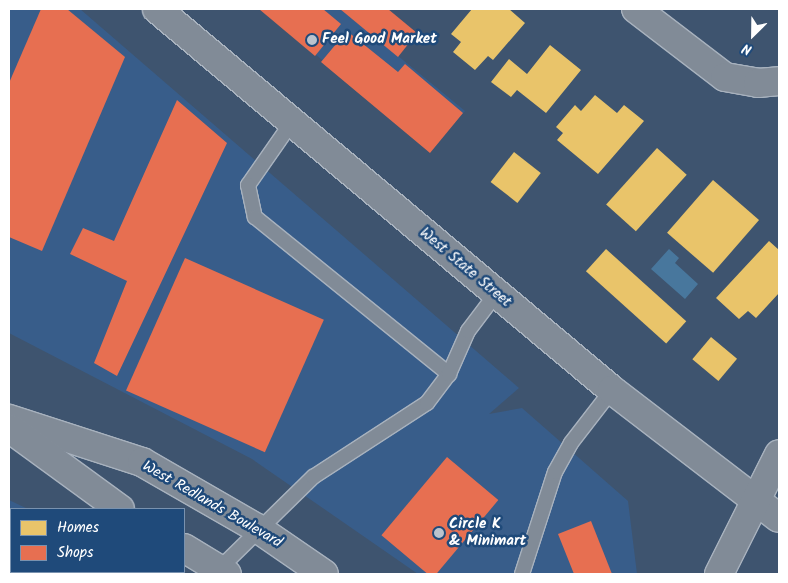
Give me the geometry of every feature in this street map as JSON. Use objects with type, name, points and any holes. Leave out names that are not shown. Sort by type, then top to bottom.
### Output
[{"type":"street","name":"West State Street","points":[[157,9],[612,390],[752,501],[779,518]]},
{"type":"street","points":[[636,9],[725,77],[758,83],[779,81]]},
{"type":"street","name":"West Redlands Boulevard","points":[[9,418],[142,462],[257,528],[324,574]]},
{"type":"street","points":[[9,428],[119,508]]},
{"type":"street","points":[[719,574],[752,501],[779,454]]},
{"type":"street","points":[[185,549],[223,572]]},
{"type":"lane","points":[[292,122],[248,185],[254,217],[449,374]]},
{"type":"lane","points":[[223,572],[257,528],[313,477],[428,403],[449,374],[468,331],[496,294]]},
{"type":"lane","points":[[522,574],[555,472],[571,443],[612,390]]},
{"type":"shaded area","points":[[9,9],[80,9],[519,388],[489,414],[522,408],[628,501],[637,574],[418,574],[252,459],[9,333]]},
{"type":"shaded area","points":[[261,9],[341,9],[465,111],[430,150]]},
{"type":"shaded area","points":[[669,249],[679,258],[675,263],[698,284],[685,299],[651,269]]},
{"type":"shaded area","points":[[9,500],[26,508],[10,508],[10,573],[147,574],[9,574]]},
{"type":"building: Homes","points":[[472,9],[509,9],[525,23],[493,60],[488,56],[475,70],[453,52],[461,42],[451,34]]},
{"type":"building: Homes","points":[[550,45],[581,70],[546,113],[517,90],[511,97],[491,82],[509,59],[527,74]]},
{"type":"building: Homes","points":[[595,95],[617,113],[624,105],[644,121],[598,174],[557,140],[563,133],[556,127],[575,105],[581,111]]},
{"type":"building: Homes","points":[[657,148],[687,175],[636,231],[606,204]]},
{"type":"building: Homes","points":[[514,152],[541,173],[517,203],[491,182]]},
{"type":"building: Homes","points":[[713,180],[759,220],[713,273],[667,233]]},
{"type":"building: Homes","points":[[769,241],[779,250],[779,293],[756,318],[748,311],[739,319],[716,298]]},
{"type":"building: Homes","points":[[606,249],[686,321],[666,344],[586,271]]},
{"type":"building: Homes","points":[[711,337],[737,359],[718,381],[692,359]]},
{"type":"building: Shops","points":[[41,9],[67,9],[125,57],[42,251],[9,237],[9,83]]},
{"type":"building: Shops","name":"Feel Good Market","points":[[259,9],[323,9],[341,24],[315,56]]},
{"type":"building: Shops","points":[[340,9],[388,9],[417,33],[398,57]]},
{"type":"building: Shops","points":[[347,31],[398,72],[405,64],[463,113],[430,153],[321,62]]},
{"type":"building: Shops","points":[[177,100],[227,143],[117,376],[94,363],[127,281],[70,254],[83,228],[114,241]]},
{"type":"building: Shops","points":[[185,258],[324,320],[265,452],[126,390]]},
{"type":"building: Shops","points":[[447,457],[498,500],[436,574],[428,574],[381,535]]},
{"type":"building: Shops","points":[[9,510],[10,573],[24,574],[9,574]]},
{"type":"building: Shops","points":[[591,521],[612,574],[574,574],[558,534]]},
{"type":"place","name":"Feel Good Market","points":[[312,40]]},
{"type":"place","name":"Circle K & Minimart","points":[[439,533]]}]
